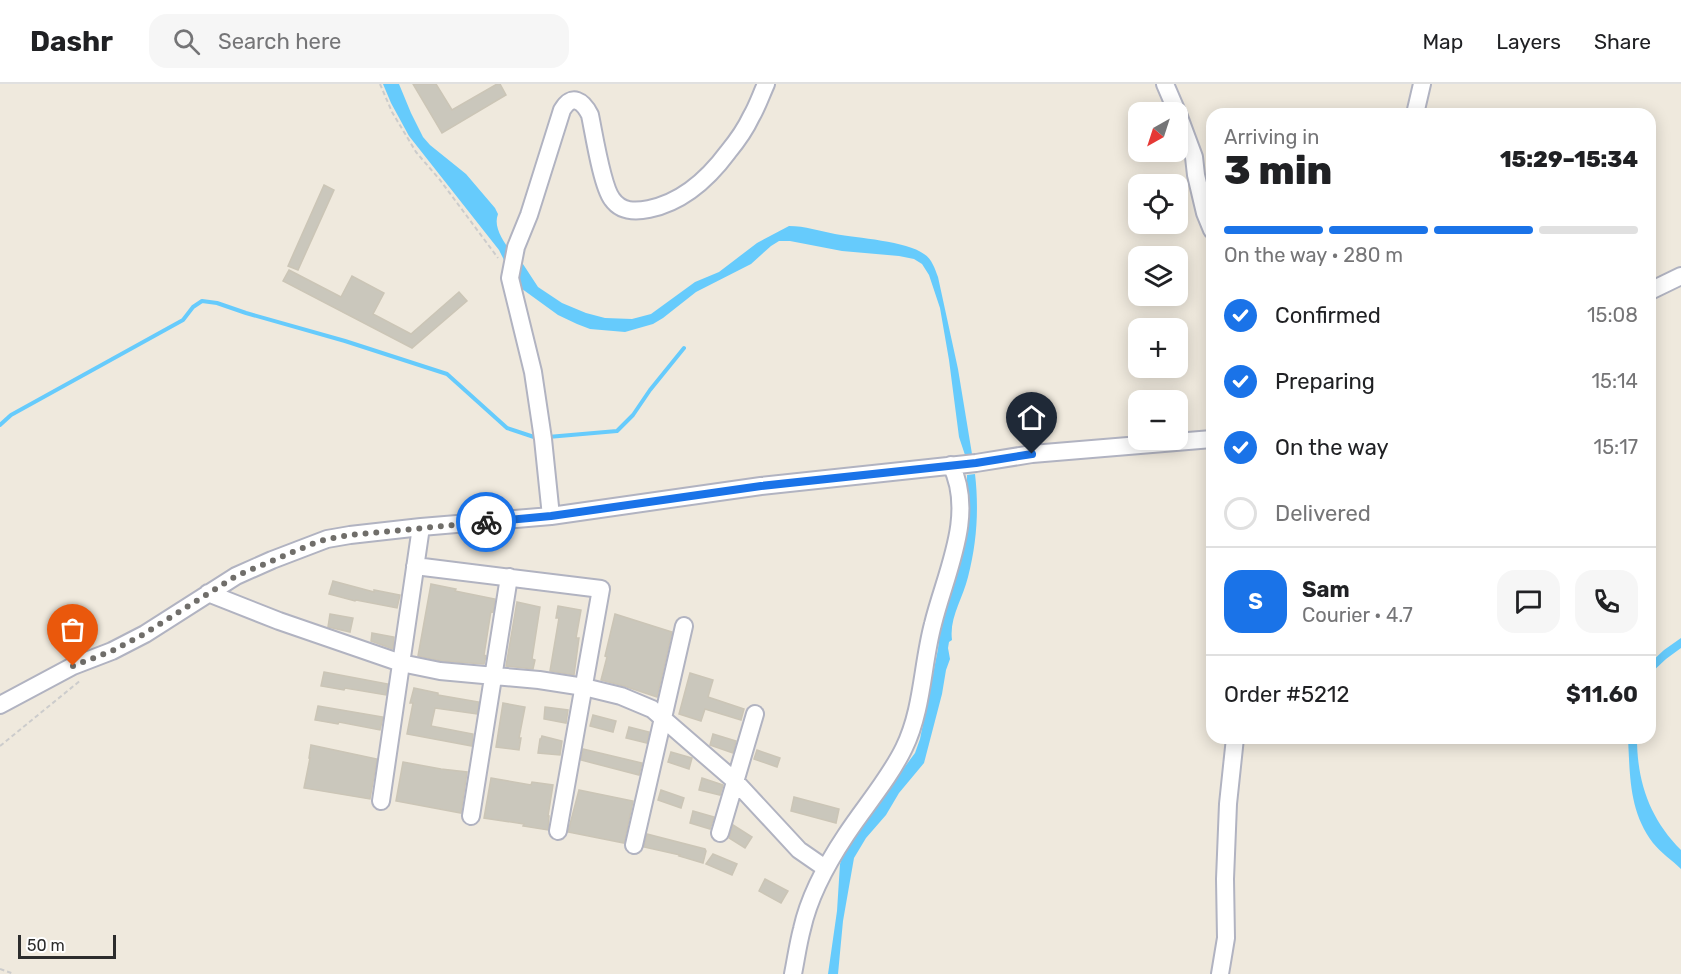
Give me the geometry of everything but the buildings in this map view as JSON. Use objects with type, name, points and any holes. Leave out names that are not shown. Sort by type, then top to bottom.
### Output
[{"type":"street","points":[[551,516],[533,372],[510,278],[516,247],[532,206],[560,115],[568,101],[582,103],[590,115],[604,178],[611,198],[620,207],[630,211],[642,211],[677,200],[698,186],[711,173],[744,130],[766,84]]},
{"type":"street","points":[[1165,84],[1172,102]]},
{"type":"street","points":[[1416,108],[1422,84]]},
{"type":"street","points":[[1188,141],[1194,157],[1206,215]]},
{"type":"street","points":[[1656,288],[1681,276]]},
{"type":"street","points":[[0,705],[73,666],[112,651],[144,634],[236,576],[327,539],[421,527],[551,516],[761,486],[1054,452],[1206,439]]},
{"type":"street","points":[[793,974],[802,927],[825,868],[895,764],[904,748],[914,720],[933,623],[949,573],[959,530],[958,479],[962,464]]},
{"type":"street","points":[[381,801],[421,527]]},
{"type":"street","points":[[415,566],[601,589],[558,831]]},
{"type":"street","points":[[471,816],[509,577]]},
{"type":"street","points":[[208,593],[279,621],[401,663],[440,671],[539,680],[584,687],[621,696],[652,709],[735,781],[799,850],[825,868]]},
{"type":"street","points":[[634,845],[684,626]]},
{"type":"street","points":[[720,833],[755,714]]},
{"type":"street","points":[[1220,974],[1226,938],[1225,879],[1228,804],[1234,744]]},
{"type":"path","points":[[380,84],[392,112],[416,152],[482,236],[510,278]]},
{"type":"path","points":[[0,746],[84,677]]},
{"type":"path","points":[[0,969],[14,974]]},
{"type":"water","points":[[383,84],[399,84],[423,137],[466,174],[495,208],[498,214],[498,229],[510,251],[505,262],[499,250],[409,136]]},
{"type":"water","points":[[789,226],[894,243],[916,250],[929,259],[938,277],[958,369],[972,454],[965,455],[959,437],[940,308],[929,275],[922,264],[914,259],[779,241],[751,264],[696,292],[653,324],[625,332],[590,329],[558,315],[518,286],[515,272],[521,261],[538,287],[562,303],[605,318],[632,319],[651,314],[695,282],[719,272],[757,243]]},
{"type":"water","points":[[975,474],[977,513],[971,564],[953,624],[952,640],[948,648],[950,659],[924,763],[899,793],[886,815],[866,838],[854,858],[843,921],[838,974],[828,974],[837,911],[840,864],[844,852],[915,753],[920,739],[940,628],[961,558],[967,529],[967,475]]},
{"type":"water","points":[[1681,638],[1681,648],[1656,668],[1656,657]]},
{"type":"water","points":[[1628,744],[1637,744],[1640,770],[1647,799],[1661,826],[1681,850],[1681,869],[1659,850],[1645,831],[1635,806]]},
{"type":"waterway","points":[[0,425],[11,415],[183,320],[193,307],[202,301],[217,303],[345,341],[447,374],[507,428],[537,438]]},
{"type":"waterway","points":[[548,437],[617,431],[633,415],[684,348]]},
{"type":"way so far","points":[[73,666],[112,651],[144,634],[236,576],[312,544],[350,535],[486,522]]},
{"type":"route","points":[[486,522],[551,516],[761,486],[976,463],[1032,454]]}]
